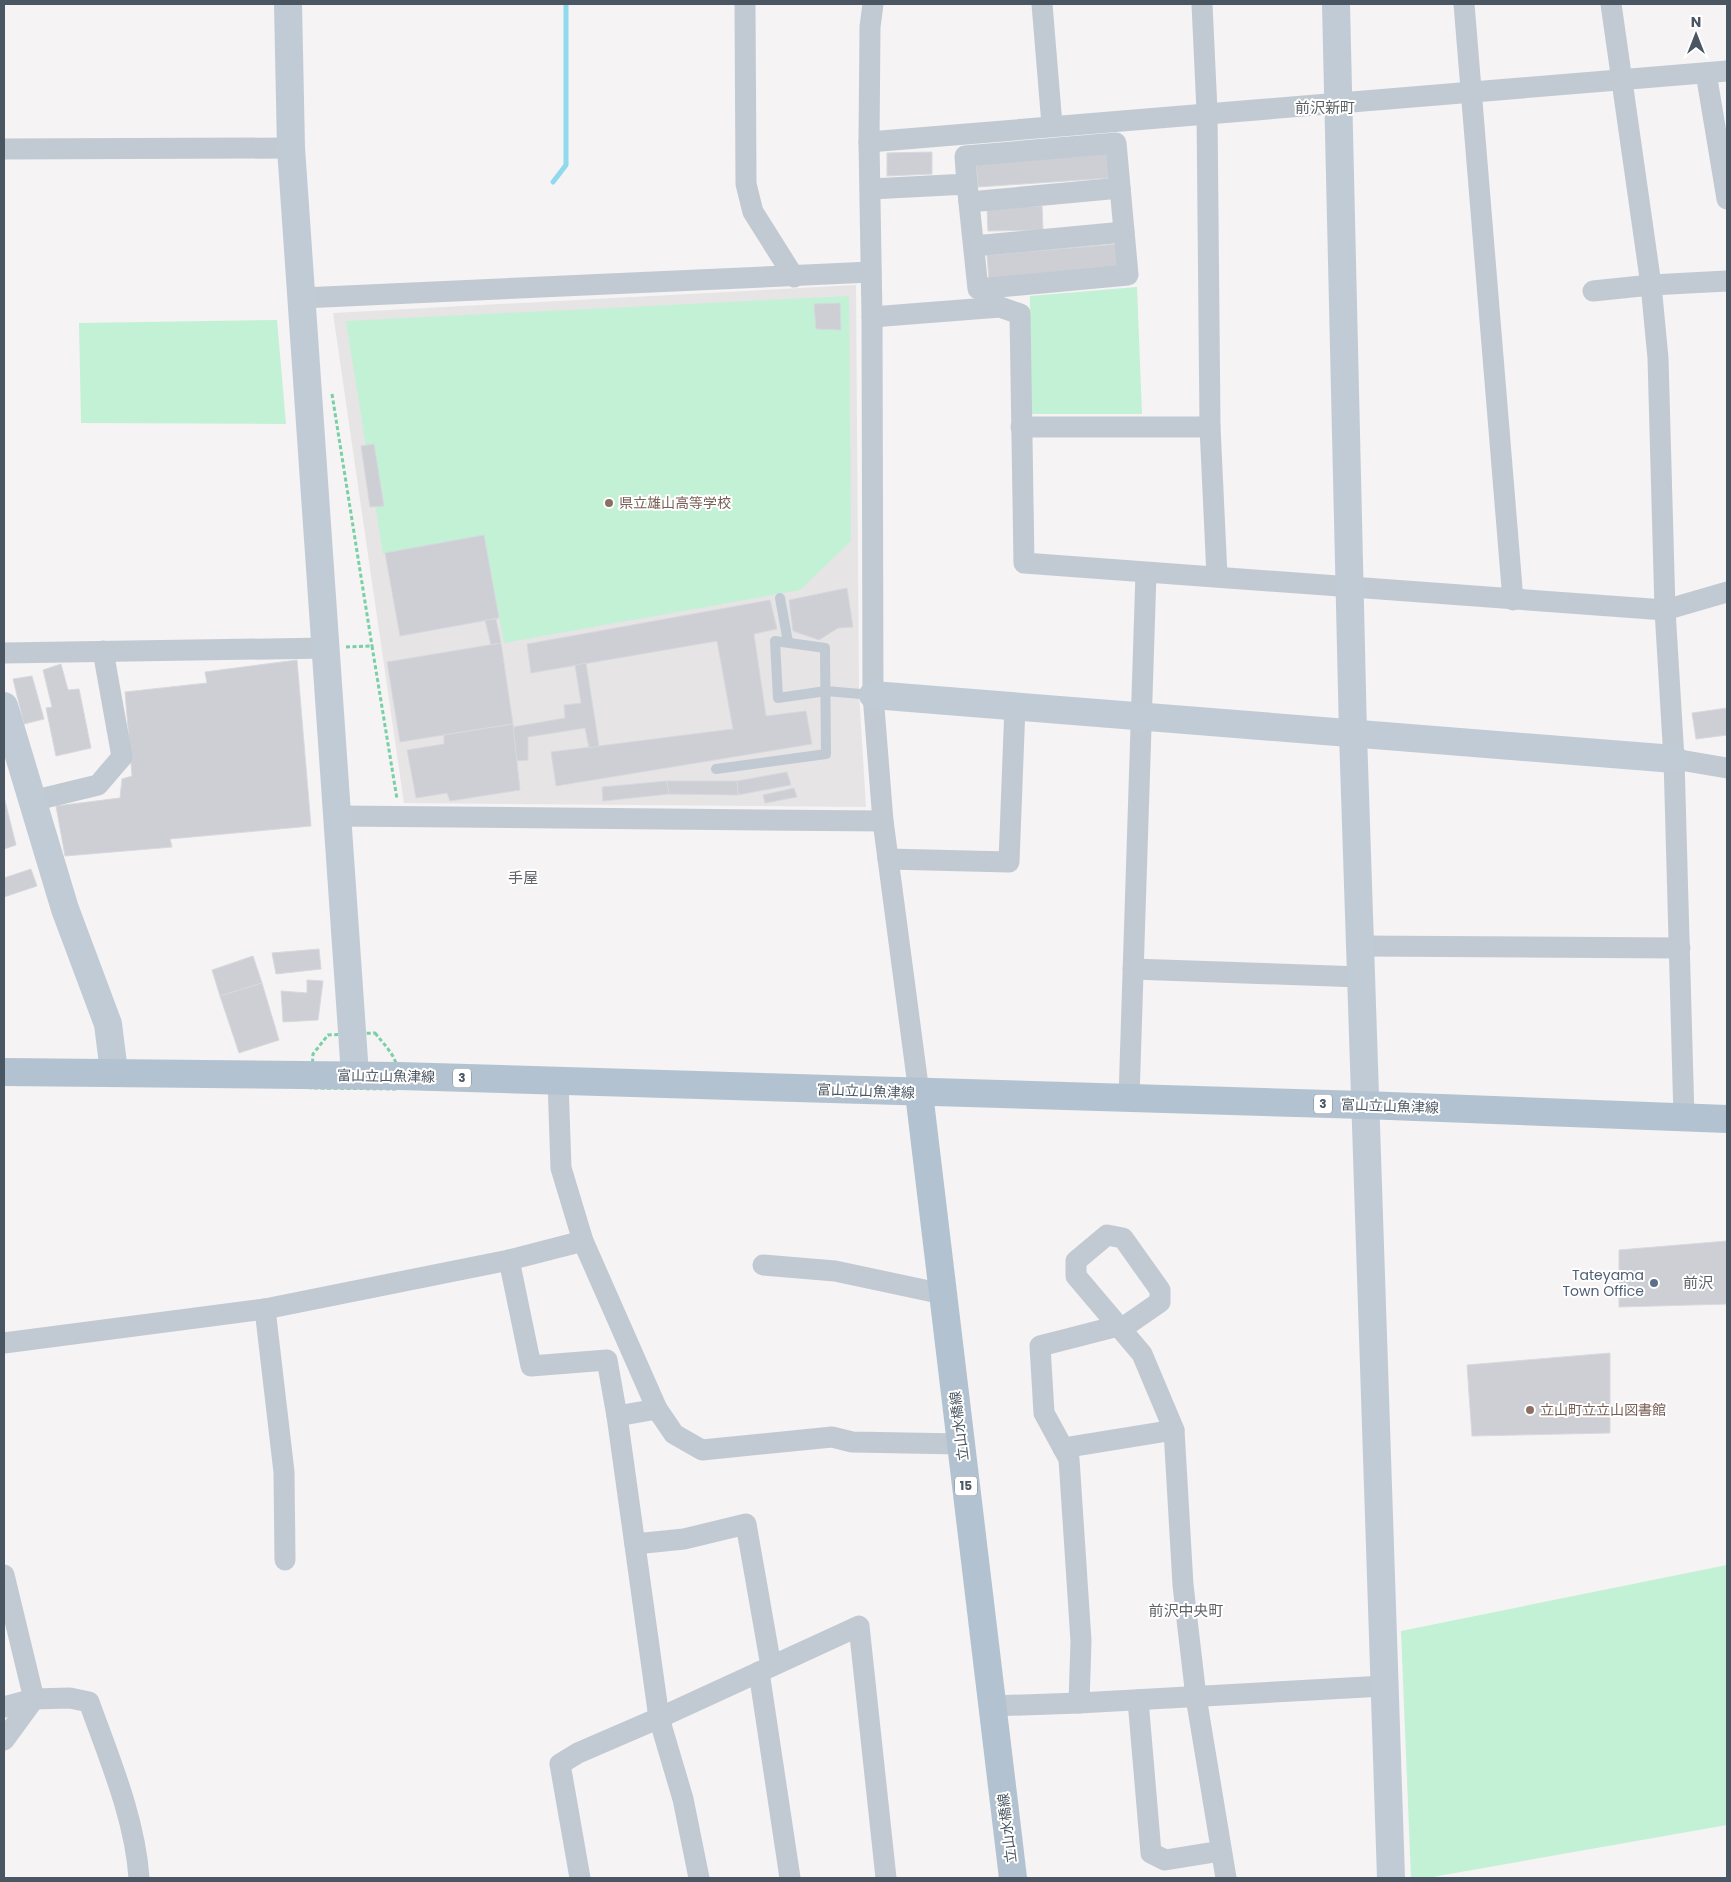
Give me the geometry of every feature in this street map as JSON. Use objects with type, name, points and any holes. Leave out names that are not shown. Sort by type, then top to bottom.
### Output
[{"type":"main road","name":"富山立山魚津線","points":[[4,1072],[356,1075],[1364,1105],[1727,1119]]},
{"type":"main road","name":"立山水橋線","points":[[919,1093],[1013,1878]]},
{"type":"street","points":[[288,4],[291,148],[302,298],[334,648],[337,816],[356,1075]]},
{"type":"street","points":[[745,4],[746,184],[753,212],[794,277]]},
{"type":"street","points":[[873,4],[870,27],[869,142],[872,272],[873,695],[883,820],[919,1093]]},
{"type":"street","points":[[1042,4],[1052,125]]},
{"type":"street","points":[[1202,4],[1207,111],[1210,427],[1217,576]]},
{"type":"street","points":[[1336,4],[1353,734],[1391,1878]]},
{"type":"street","points":[[1464,4],[1513,600]]},
{"type":"street","points":[[1611,4],[1651,285],[1658,358],[1665,610],[1674,759],[1684,1118]]},
{"type":"street","points":[[869,142],[1207,111],[1339,103],[1727,71]]},
{"type":"street","points":[[1706,73],[1727,197]]},
{"type":"street","points":[[1116,143],[1128,275],[978,289],[968,193],[966,156],[1116,143]]},
{"type":"street","points":[[4,149],[291,148]]},
{"type":"street","points":[[871,189],[968,193],[1120,188]]},
{"type":"street","points":[[974,246],[1124,232]]},
{"type":"street","points":[[302,298],[872,272]]},
{"type":"street","points":[[1593,291],[1651,285],[1727,281]]},
{"type":"street","points":[[872,317],[1000,307],[1020,314],[1024,563],[1665,610],[1727,592]]},
{"type":"street","points":[[1021,426],[1210,427]]},
{"type":"street","points":[[1128,1098],[1146,573]]},
{"type":"street","points":[[4,652],[334,648]]},
{"type":"street","points":[[32,800],[98,785],[122,757],[103,651]]},
{"type":"street","points":[[873,695],[1674,759],[1727,768]]},
{"type":"street","points":[[4,706],[64,909],[108,1024],[114,1072]]},
{"type":"street","points":[[888,859],[1009,862],[1015,706]]},
{"type":"street","points":[[337,816],[883,820]]},
{"type":"street","points":[[1360,946],[1680,948]]},
{"type":"street","points":[[1133,969],[1361,977]]},
{"type":"street","points":[[558,1081],[561,1168],[583,1241],[657,1409],[674,1434],[702,1450],[832,1437],[852,1442],[961,1444]]},
{"type":"street","points":[[4,1343],[265,1309],[509,1260],[583,1241]]},
{"type":"street","points":[[509,1260],[531,1366],[607,1360],[618,1416],[659,1718],[683,1799],[699,1878]]},
{"type":"street","points":[[763,1265],[835,1271],[943,1294]]},
{"type":"street","points":[[265,1309],[284,1472],[285,1560]]},
{"type":"street","points":[[1079,1703],[1081,1641],[1069,1459],[1044,1412],[1040,1346],[1120,1328],[1142,1354],[1174,1430],[1182,1585],[1196,1697],[1226,1878]]},
{"type":"street","points":[[618,1416],[657,1409]]},
{"type":"street","points":[[1063,1448],[1174,1430]]},
{"type":"street","points":[[635,1544],[684,1539],[746,1524],[790,1878]]},
{"type":"street","points":[[4,1575],[34,1699],[4,1740]]},
{"type":"street","points":[[580,1878],[560,1764],[578,1752],[659,1718],[859,1626],[886,1878]]},
{"type":"street","points":[[992,1706],[1384,1686]]},
{"type":"street","points":[[4,1707],[34,1699],[70,1698],[89,1702],[120,1787],[138,1862],[139,1878]]},
{"type":"street","points":[[1138,1700],[1151,1853],[1165,1860],[1221,1851]]},
{"type":"lane","points":[[780,598],[788,642]]},
{"type":"lane","points":[[716,769],[826,754],[826,691],[825,648],[775,641],[778,698],[826,691],[873,695]]},
{"type":"path","points":[[331,384],[400,817]]},
{"type":"path","points":[[334,648],[372,646]]},
{"type":"shaded area","name":"県立雄山高等学校","points":[[856,285],[859,693],[866,807],[404,803],[333,313]]},
{"type":"green space","points":[[1137,287],[1142,414],[1029,414],[1030,296]]},
{"type":"green space","points":[[849,296],[851,541],[800,590],[504,643],[484,535],[383,554],[346,321]]},
{"type":"green space","points":[[277,320],[286,424],[81,423],[79,323]]},
{"type":"green space","points":[[1727,1565],[1727,1825],[1427,1878],[1411,1878],[1401,1631]]},
{"type":"building","points":[[932,152],[932,174],[887,176],[887,153]]},
{"type":"building","points":[[1109,153],[1111,178],[978,187],[976,162]]},
{"type":"building","points":[[1042,206],[1043,230],[988,231],[987,208]]},
{"type":"building","points":[[1117,244],[1119,268],[989,279],[987,255]]},
{"type":"building","points":[[840,303],[841,330],[816,329],[814,304]]},
{"type":"building","points":[[374,444],[384,506],[370,507],[361,446]]},
{"type":"building","points":[[484,535],[499,618],[400,636],[385,553]]},
{"type":"building","points":[[847,588],[853,627],[838,628],[819,640],[793,631],[789,600]]},
{"type":"building","points":[[770,600],[777,629],[754,634],[766,716],[806,711],[812,744],[556,786],[551,752],[733,729],[717,641],[531,673],[527,644]]},
{"type":"building","points":[[496,619],[501,643],[491,645],[485,620]]},
{"type":"building","points":[[501,643],[513,724],[400,742],[387,662]]},
{"type":"building","points":[[297,660],[311,826],[170,839],[172,847],[65,856],[56,806],[120,798],[122,779],[132,776],[125,692],[207,683],[205,672]]},
{"type":"building","points":[[586,663],[599,746],[589,748],[585,728],[528,737],[528,760],[516,761],[513,727],[565,718],[564,705],[581,703],[575,665]]},
{"type":"building","points":[[61,664],[68,690],[79,689],[91,748],[56,756],[46,708],[52,707],[43,670]]},
{"type":"building","points":[[32,676],[44,719],[24,724],[13,679]]},
{"type":"building","points":[[1727,708],[1727,735],[1696,739],[1692,713]]},
{"type":"building","points":[[513,724],[520,790],[450,801],[447,793],[416,798],[407,750],[444,744],[444,735]]},
{"type":"building","points":[[787,772],[791,785],[738,795],[737,781]]},
{"type":"building","points":[[667,781],[669,794],[603,801],[602,787]]},
{"type":"building","points":[[667,781],[737,781],[738,795],[669,794]]},
{"type":"building","points":[[794,788],[797,797],[765,803],[763,795]]},
{"type":"building","points":[[4,797],[16,845],[4,849]]},
{"type":"building","points":[[31,869],[37,886],[4,897],[4,878]]},
{"type":"building","points":[[319,949],[321,969],[276,974],[272,953]]},
{"type":"building","points":[[253,956],[262,983],[220,996],[212,970]]},
{"type":"building","points":[[307,980],[323,981],[318,1020],[283,1022],[281,991],[307,993]]},
{"type":"building","points":[[262,983],[279,1040],[239,1053],[220,996]]},
{"type":"building","points":[[1727,1241],[1727,1304],[1619,1307],[1619,1250]]},
{"type":"building","points":[[1610,1353],[1610,1433],[1472,1436],[1467,1365]]},
{"type":"waterway","points":[[553,182],[566,165],[566,4]]},
{"type":"place","name":"県立雄山高等学校","points":[[609,503]]},
{"type":"place","name":"Tateyama Town Office","points":[[1654,1283]]},
{"type":"place","name":"立山町立立山図書館","points":[[1530,1410]]},
{"type":"district","name":"前沢新町","points":[[1325,108]]},
{"type":"district","name":"手屋","points":[[523,878]]},
{"type":"district","name":"前沢","points":[[1698,1283]]},
{"type":"district","name":"前沢中央町","points":[[1186,1611]]}]
